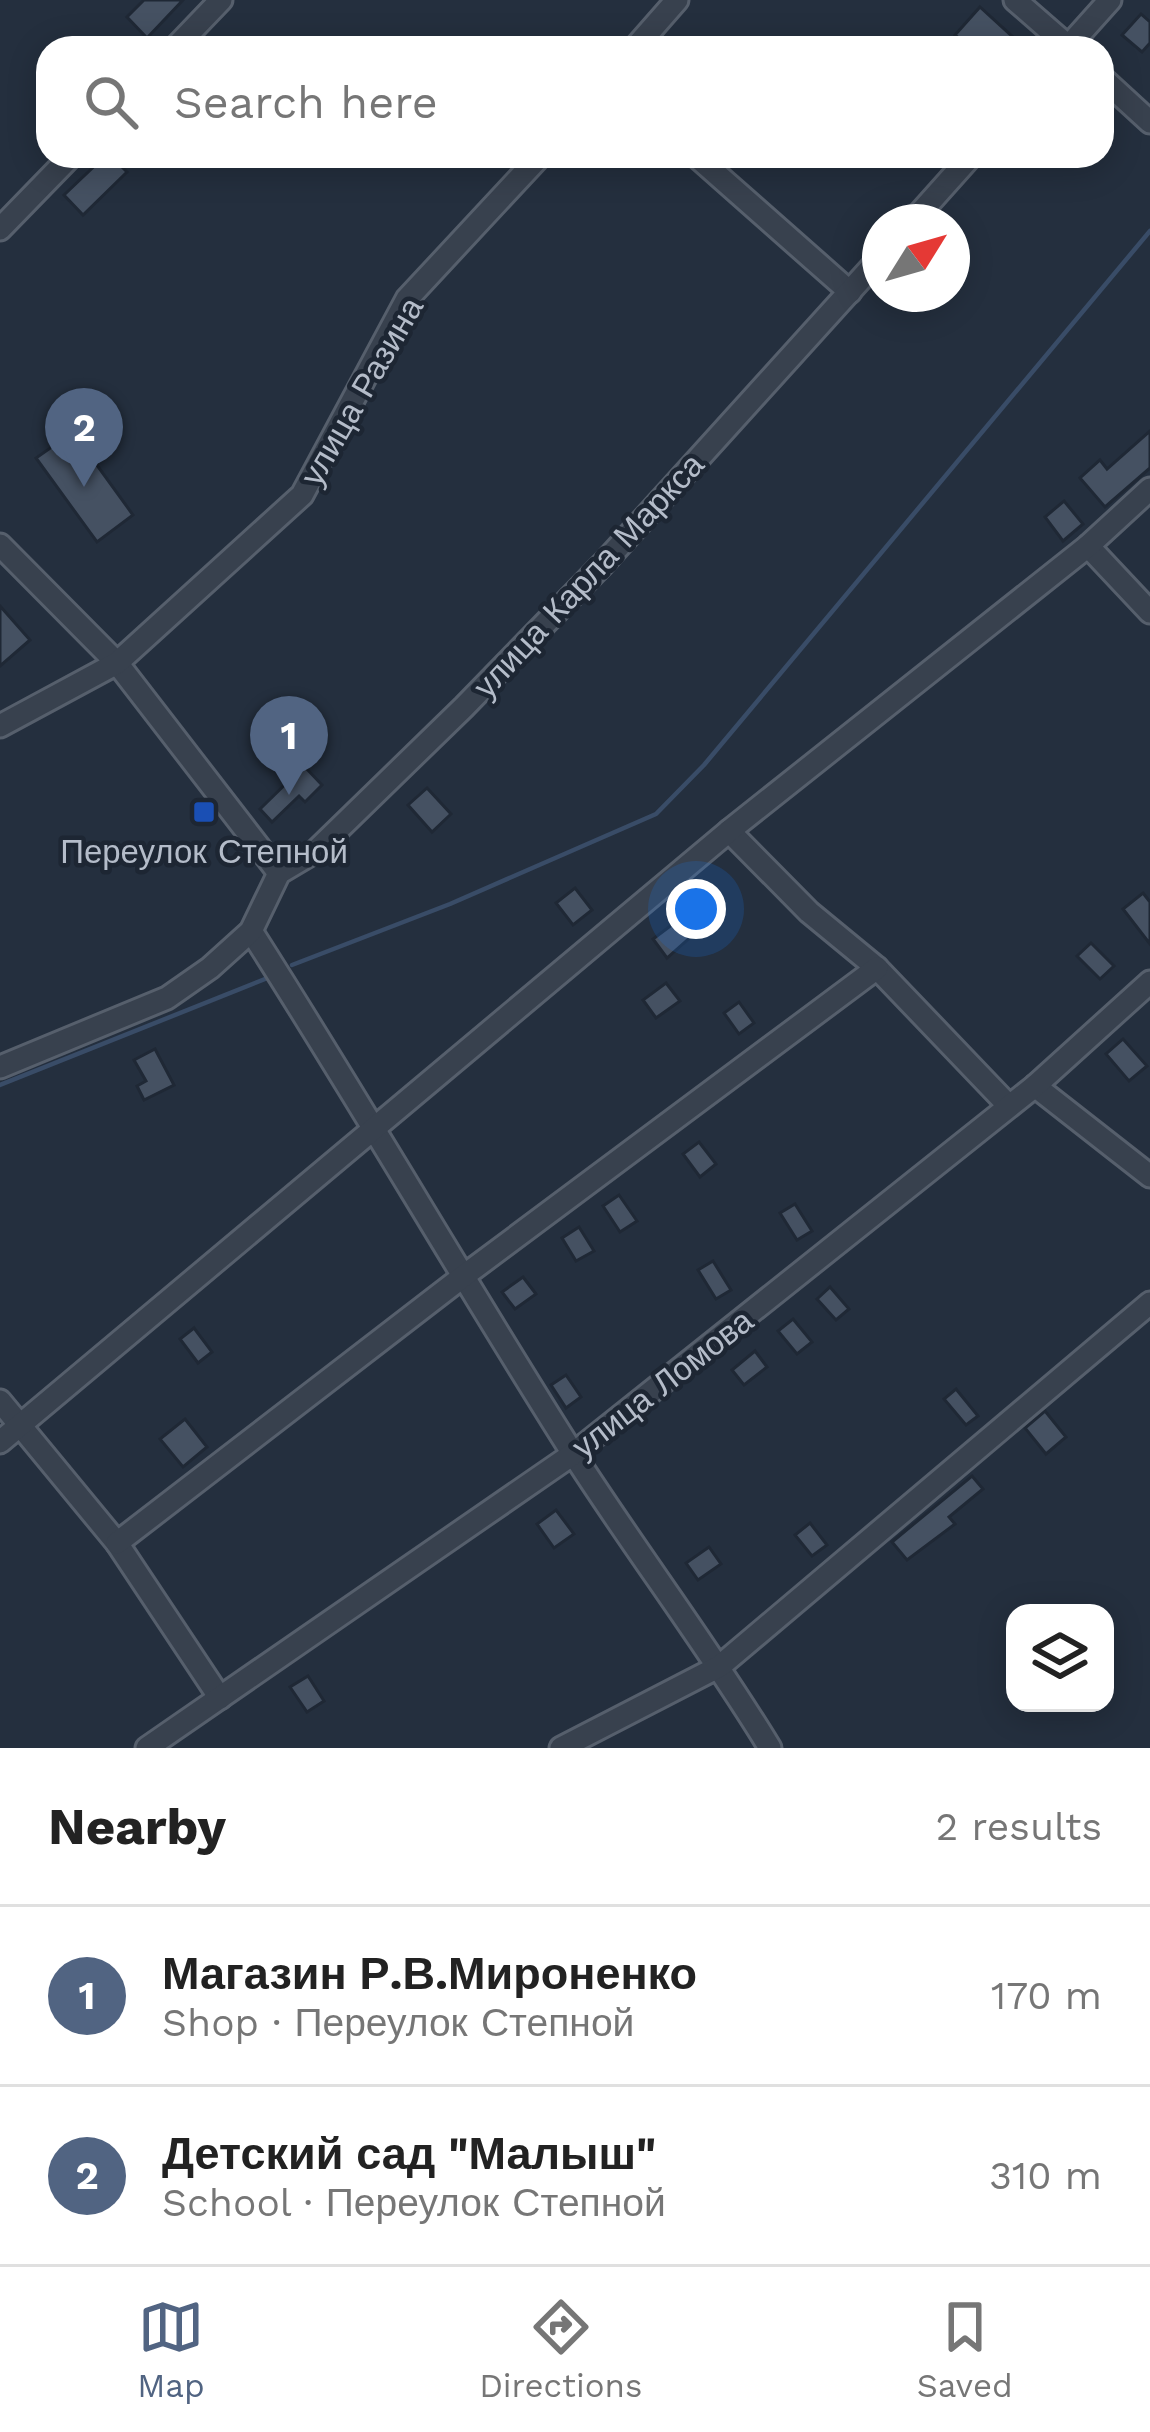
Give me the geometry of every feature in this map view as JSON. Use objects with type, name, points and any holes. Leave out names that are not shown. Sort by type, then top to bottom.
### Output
[{"type":"street","points":[[186,36],[221,0]]},
{"type":"street","points":[[646,36],[677,0]]},
{"type":"street","points":[[1015,0],[1055,36]]},
{"type":"street","points":[[1078,36],[1110,0]]},
{"type":"street","points":[[1114,89],[1150,122]]},
{"type":"street","points":[[0,230],[59,168]]},
{"type":"street","name":"улица Разина","points":[[0,726],[117,664],[302,495],[407,299],[529,168]]},
{"type":"street","points":[[710,168],[850,292]]},
{"type":"street","points":[[928,204],[960,168]]},
{"type":"street","name":"улица Карла Маркса","points":[[279,873],[316,851],[479,691],[603,564],[862,278]]},
{"type":"street","points":[[0,1442],[729,831],[1088,546],[1150,489]]},
{"type":"street","points":[[0,545],[117,664],[279,873],[251,931],[167,998],[0,1066]]},
{"type":"street","points":[[1088,546],[1150,612]]},
{"type":"street","points":[[729,831],[809,912],[878,968],[1009,1106]]},
{"type":"street","points":[[251,931],[574,1454],[720,1666],[770,1748]]},
{"type":"street","points":[[117,1543],[465,1275],[878,968]]},
{"type":"street","name":"улица Ломова","points":[[148,1748],[574,1454],[1035,1086],[1150,982]]},
{"type":"street","points":[[1035,1086],[1150,1176]]},
{"type":"street","points":[[561,1748],[720,1666],[1150,1304]]},
{"type":"street","points":[[0,1401],[117,1543],[220,1698]]},
{"type":"building","points":[[144,0],[183,0],[149,36],[127,17]]},
{"type":"building","points":[[980,7],[1012,36],[956,36]]},
{"type":"building","points":[[1141,14],[1150,22],[1150,43],[1142,52],[1122,35]]},
{"type":"building","points":[[92,168],[127,172],[83,215],[64,195]]},
{"type":"building","points":[[1150,431],[1150,468],[1105,507],[1080,478],[1100,460],[1107,469]]},
{"type":"building","points":[[73,432],[133,515],[97,542],[36,458]]},
{"type":"building","points":[[1064,501],[1083,524],[1063,541],[1045,517]]},
{"type":"building","points":[[0,606],[30,640],[0,666]]},
{"type":"building","points":[[304,766],[322,785],[305,802],[299,796],[272,822],[260,809]]},
{"type":"building","points":[[427,788],[451,814],[432,832],[408,805]]},
{"type":"building","points":[[575,888],[592,910],[573,925],[556,903]]},
{"type":"building","points":[[1143,893],[1150,902],[1150,944],[1123,909]]},
{"type":"building","points":[[701,903],[713,917],[667,958],[653,939]]},
{"type":"building","points":[[1091,943],[1114,966],[1100,979],[1077,956]]},
{"type":"building","points":[[666,983],[680,1001],[656,1018],[643,1000]]},
{"type":"building","points":[[739,1002],[754,1023],[739,1034],[724,1013]]},
{"type":"building","points":[[1123,1039],[1147,1066],[1129,1081],[1106,1054]]},
{"type":"building","points":[[155,1049],[174,1085],[144,1100],[137,1086],[146,1081],[134,1060]]},
{"type":"building","points":[[699,1142],[716,1164],[700,1177],[683,1154]]},
{"type":"building","points":[[619,1195],[637,1221],[620,1232],[603,1206]]},
{"type":"building","points":[[795,1204],[812,1231],[797,1240],[780,1213]]},
{"type":"building","points":[[579,1227],[594,1251],[576,1261],[562,1238]]},
{"type":"building","points":[[713,1261],[731,1290],[716,1299],[698,1270]]},
{"type":"building","points":[[523,1277],[536,1294],[515,1309],[502,1292]]},
{"type":"building","points":[[830,1287],[849,1309],[836,1320],[817,1299]]},
{"type":"building","points":[[793,1319],[812,1342],[797,1354],[778,1331]]},
{"type":"building","points":[[194,1328],[212,1352],[198,1363],[180,1339]]},
{"type":"building","points":[[755,1351],[767,1367],[744,1385],[732,1370]]},
{"type":"building","points":[[566,1375],[581,1397],[566,1408],[551,1385]]},
{"type":"building","points":[[956,1389],[978,1416],[966,1425],[944,1399]]},
{"type":"building","points":[[1045,1411],[1066,1437],[1046,1454],[1025,1428]]},
{"type":"building","points":[[185,1419],[207,1447],[183,1467],[160,1439]]},
{"type":"building","points":[[972,1476],[983,1489],[949,1517],[955,1524],[907,1560],[892,1542]]},
{"type":"building","points":[[556,1510],[574,1534],[554,1548],[537,1524]]},
{"type":"building","points":[[810,1523],[827,1545],[812,1556],[795,1535]]},
{"type":"building","points":[[709,1547],[721,1564],[698,1580],[686,1563]]},
{"type":"building","points":[[308,1676],[324,1701],[307,1712],[290,1687]]},
{"type":"waterway","points":[[292,965],[450,904],[656,814],[704,765],[1150,231]]},
{"type":"waterway","points":[[0,1085],[265,979]]},
{"type":"place","name":"Детский сад \"Малыш\"","points":[[84,487]]},
{"type":"place","name":"Магазин Р.В.Мироненко","points":[[289,795]]},
{"type":"place","name":"Переулок Степной","points":[[204,812]]}]
